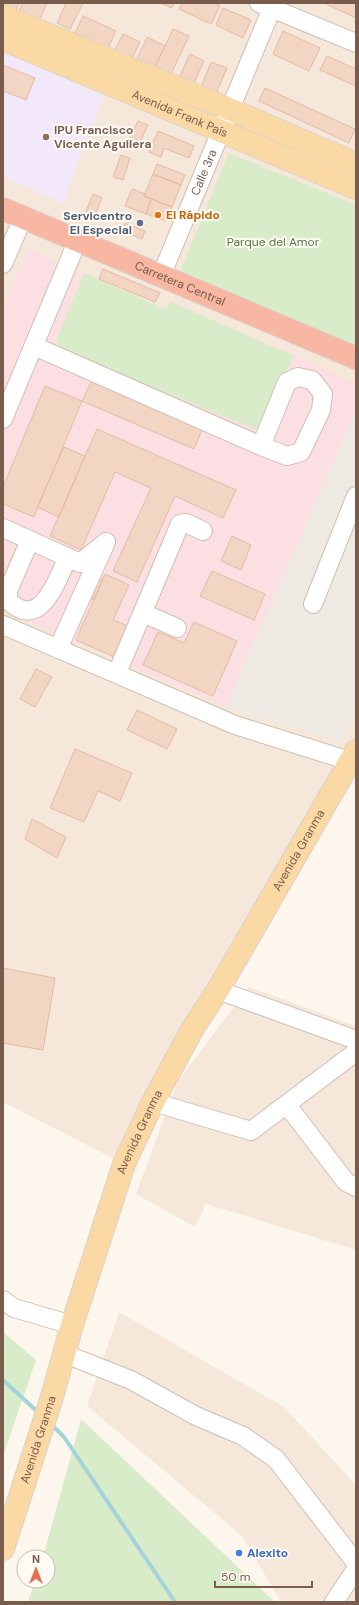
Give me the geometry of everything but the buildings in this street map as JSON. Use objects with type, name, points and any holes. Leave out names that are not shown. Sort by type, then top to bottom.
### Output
[{"type":"highway","name":"Carretera Central","points":[[3,209],[77,242],[356,358]]},
{"type":"main road","name":"Avenida Frank País","points":[[3,16],[229,109],[356,164]]},
{"type":"main road","name":"Avenida Frank País","points":[[3,39],[220,132],[356,188]]},
{"type":"main road","name":"Avenida Granma","points":[[3,1549],[52,1397],[72,1324],[124,1164],[153,1102],[193,1028],[218,990],[353,756]]},
{"type":"street","points":[[268,5],[356,43]]},
{"type":"street","name":"Calle 3ra","points":[[161,276],[220,132],[268,5]]},
{"type":"street","points":[[3,264],[23,218]]},
{"type":"street","points":[[3,419],[77,242]]},
{"type":"street","points":[[34,346],[261,446]]},
{"type":"street","points":[[313,604],[355,501]]},
{"type":"street","points":[[117,673],[180,524],[186,524],[203,531]]},
{"type":"street","points":[[3,528],[74,560]]},
{"type":"street","points":[[30,540],[8,591],[8,600],[15,607],[24,610],[37,608],[50,595],[74,560],[106,542],[58,648]]},
{"type":"street","points":[[143,613],[177,628]]},
{"type":"street","points":[[3,625],[235,725],[353,756]]},
{"type":"street","points":[[218,990],[356,1040]]},
{"type":"street","points":[[153,1102],[252,1131],[356,1052]]},
{"type":"street","points":[[287,1105],[346,1182],[356,1187]]},
{"type":"street","points":[[3,1300],[14,1308],[72,1324]]},
{"type":"street","points":[[65,1354],[130,1380],[196,1416],[243,1436],[276,1459],[356,1563]]},
{"type":"street","points":[[334,1602],[356,1569]]},
{"type":"shaded area","points":[[3,3],[356,3],[356,750],[124,1164],[3,1102]]},
{"type":"shaded area","name":"IPU Francisco Vicente Aguilera","points":[[3,53],[104,96],[63,203],[3,177]]},
{"type":"shaded area","points":[[28,249],[164,309],[171,302],[356,383],[356,410],[225,707],[3,610],[3,307]]},
{"type":"shaded area","points":[[356,410],[356,713],[340,741],[225,707]]},
{"type":"shaded area","points":[[249,987],[356,1026],[356,1250],[206,1204],[195,1227],[136,1194],[178,1081]]},
{"type":"shaded area","points":[[119,1312],[284,1407],[356,1485],[356,1602],[281,1602],[242,1536],[87,1406]]},
{"type":"green space","points":[[243,127],[356,174],[356,178],[242,130]]},
{"type":"green space","name":"Parque del Amor","points":[[229,153],[356,205],[356,346],[179,274]]},
{"type":"green space","points":[[84,273],[164,309],[171,302],[294,356],[262,432],[63,350],[56,341]]},
{"type":"green space","points":[[3,1332],[36,1360],[3,1456]]},
{"type":"green space","points":[[81,1419],[275,1602],[28,1602],[32,1589],[56,1589],[56,1549],[45,1549]]},
{"type":"waterway","points":[[3,1380],[40,1414]]},
{"type":"waterway","points":[[51,1424],[64,1437],[175,1602]]},
{"type":"place","name":"IPU Francisco Vicente Aguilera","points":[[46,137]]},
{"type":"place","name":"El Rápido","points":[[158,215]]},
{"type":"place","name":"Servicentro El Especial","points":[[140,223]]},
{"type":"place","name":"Alexito","points":[[239,1553]]}]
